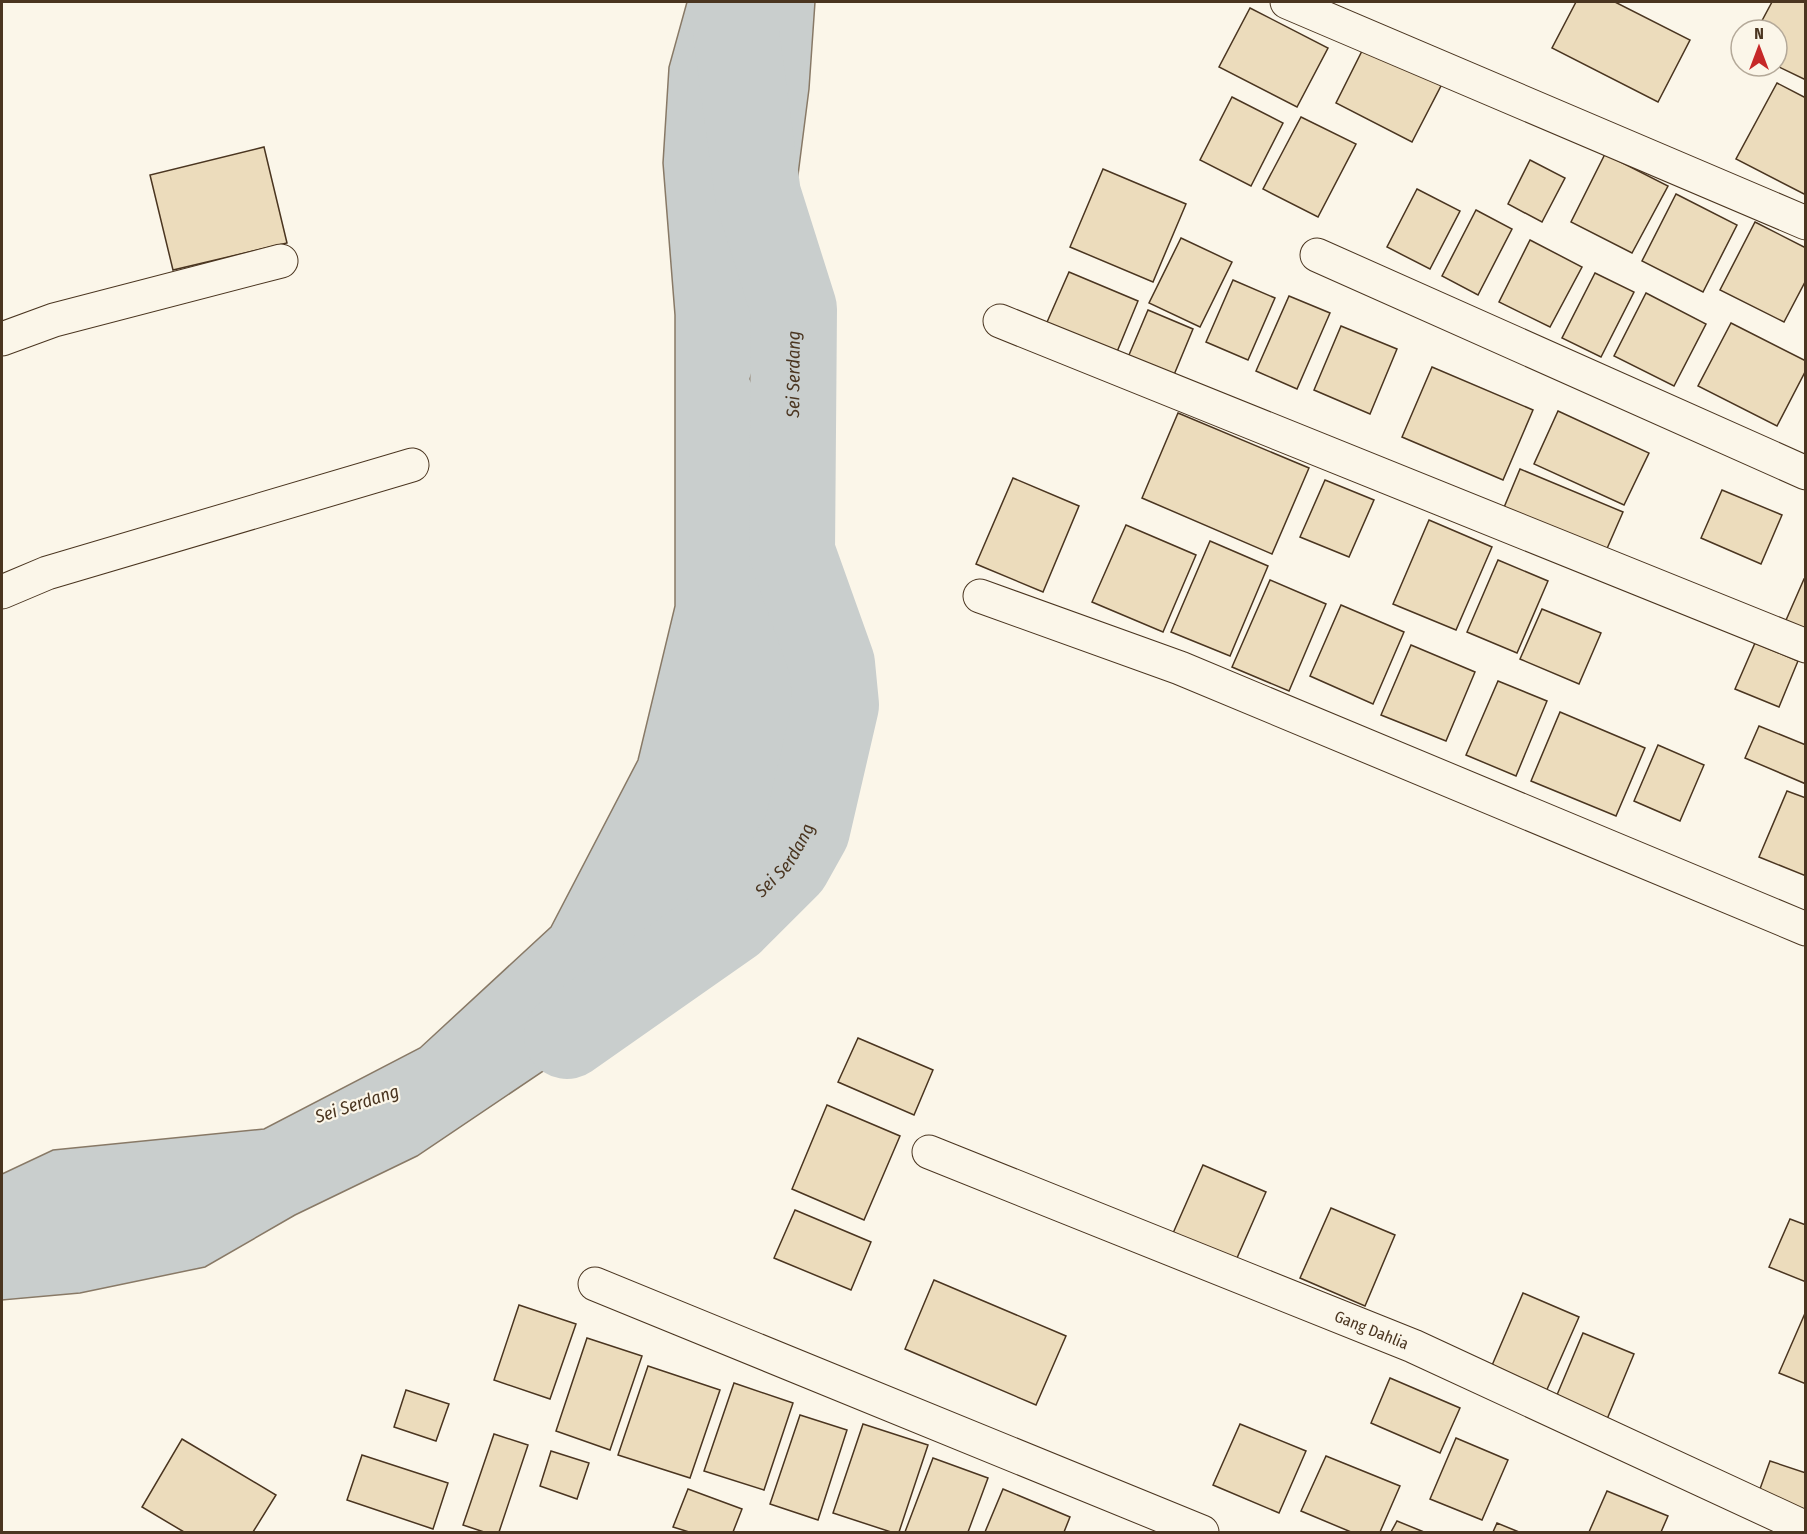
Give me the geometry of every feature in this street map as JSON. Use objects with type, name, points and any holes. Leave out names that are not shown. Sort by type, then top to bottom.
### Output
[{"type":"street","points":[[1287,2],[1806,223]]},
{"type":"street","points":[[1317,255],[1806,473]]},
{"type":"street","points":[[2,339],[54,320],[281,261]]},
{"type":"street","points":[[999,321],[1806,646]]},
{"type":"street","points":[[2,592],[47,573],[412,465]]},
{"type":"street","points":[[980,596],[1180,669],[1806,929]]},
{"type":"street","name":"Gang Dahlia","points":[[929,1152],[1413,1346],[1806,1528]]},
{"type":"street","points":[[595,1284],[1202,1533]]},
{"type":"water","points":[[687,2],[815,2],[809,89],[788,253],[750,379],[825,550],[809,720],[743,878],[619,1020],[417,1156],[295,1215],[205,1267],[80,1293],[2,1300],[2,1174],[53,1150],[264,1129],[420,1048],[551,927],[638,760],[675,606],[675,315],[663,163],[669,67]]},
{"type":"building","points":[[1576,2],[1615,2],[1690,40],[1658,102],[1552,48]]},
{"type":"building","points":[[1772,2],[1806,2],[1806,80],[1789,72],[1789,18],[1763,18]]},
{"type":"building","points":[[1250,8],[1328,48],[1297,107],[1219,67]]},
{"type":"building","points":[[1367,41],[1444,80],[1412,142],[1336,103]]},
{"type":"building","points":[[1777,83],[1806,98],[1806,195],[1736,159]]},
{"type":"building","points":[[1232,97],[1283,123],[1251,186],[1200,160]]},
{"type":"building","points":[[1301,117],[1356,144],[1318,217],[1263,189]]},
{"type":"building","points":[[264,147],[287,243],[173,270],[150,175]]},
{"type":"building","points":[[1605,154],[1668,186],[1632,253],[1571,222]]},
{"type":"building","points":[[1530,160],[1565,178],[1542,222],[1508,204]]},
{"type":"building","points":[[1103,169],[1186,204],[1153,282],[1070,247]]},
{"type":"building","points":[[1417,189],[1460,211],[1430,269],[1387,247]]},
{"type":"building","points":[[1676,194],[1737,225],[1703,292],[1642,261]]},
{"type":"building","points":[[1476,210],[1512,229],[1478,295],[1442,276]]},
{"type":"building","points":[[1755,222],[1806,248],[1806,280],[1784,322],[1720,290]]},
{"type":"building","points":[[1181,238],[1232,262],[1200,327],[1149,303]]},
{"type":"building","points":[[1530,240],[1582,267],[1550,327],[1499,302]]},
{"type":"building","points":[[1069,272],[1138,301],[1114,359],[1044,329]]},
{"type":"building","points":[[1595,273],[1634,292],[1601,357],[1562,338]]},
{"type":"building","points":[[1233,280],[1275,298],[1248,360],[1206,342]]},
{"type":"building","points":[[1646,293],[1706,324],[1674,386],[1614,356]]},
{"type":"building","points":[[1289,296],[1330,313],[1297,389],[1256,371]]},
{"type":"building","points":[[1148,310],[1193,329],[1171,382],[1126,362]]},
{"type":"building","points":[[1731,323],[1806,361],[1806,370],[1777,426],[1698,386]]},
{"type":"building","points":[[1341,326],[1397,349],[1370,414],[1314,390]]},
{"type":"building","points":[[1432,367],[1533,410],[1503,480],[1402,437]]},
{"type":"building","points":[[1558,411],[1649,453],[1624,505],[1534,464]]},
{"type":"building","points":[[1178,413],[1309,468],[1272,554],[1142,498]]},
{"type":"building","points":[[1520,469],[1623,512],[1602,560],[1500,517]]},
{"type":"building","points":[[1013,478],[1079,506],[1043,592],[976,564]]},
{"type":"building","points":[[1325,480],[1374,500],[1349,557],[1300,537]]},
{"type":"building","points":[[1722,490],[1782,515],[1761,564],[1701,538]]},
{"type":"building","points":[[1429,520],[1492,547],[1456,630],[1393,604]]},
{"type":"building","points":[[1126,525],[1196,555],[1163,632],[1092,602]]},
{"type":"building","points":[[1210,541],[1268,566],[1230,656],[1171,632]]},
{"type":"building","points":[[1498,560],[1548,581],[1517,653],[1467,632]]},
{"type":"building","points":[[1804,579],[1806,580],[1806,636],[1783,627]]},
{"type":"building","points":[[1270,580],[1326,604],[1289,691],[1232,667]]},
{"type":"building","points":[[1341,605],[1404,632],[1373,704],[1310,676]]},
{"type":"building","points":[[1542,609],[1601,633],[1579,684],[1520,659]]},
{"type":"building","points":[[1755,643],[1798,661],[1779,707],[1735,689]]},
{"type":"building","points":[[1411,645],[1475,672],[1446,741],[1381,715]]},
{"type":"building","points":[[1498,681],[1547,701],[1516,776],[1466,755]]},
{"type":"building","points":[[1560,712],[1645,748],[1616,816],[1531,781]]},
{"type":"building","points":[[1759,726],[1806,745],[1806,784],[1745,758]]},
{"type":"building","points":[[1658,745],[1704,765],[1680,821],[1634,801]]},
{"type":"building","points":[[1787,791],[1806,798],[1806,876],[1759,857]]},
{"type":"building","points":[[858,1038],[933,1070],[914,1115],[838,1082]]},
{"type":"building","points":[[827,1105],[900,1136],[864,1220],[792,1189]]},
{"type":"building","points":[[1203,1165],[1266,1192],[1233,1267],[1170,1240]]},
{"type":"building","points":[[1331,1208],[1395,1235],[1365,1306],[1300,1278]]},
{"type":"building","points":[[795,1210],[871,1242],[851,1290],[774,1258]]},
{"type":"building","points":[[1790,1219],[1806,1225],[1806,1282],[1769,1267]]},
{"type":"building","points":[[934,1280],[1066,1336],[1036,1405],[905,1349]]},
{"type":"building","points":[[1523,1293],[1579,1317],[1545,1394],[1490,1370]]},
{"type":"building","points":[[519,1305],[576,1324],[550,1399],[494,1380]]},
{"type":"building","points":[[1806,1311],[1806,1384],[1779,1373]]},
{"type":"building","points":[[1583,1333],[1634,1354],[1605,1424],[1554,1402]]},
{"type":"building","points":[[587,1338],[642,1356],[610,1450],[556,1431]]},
{"type":"building","points":[[648,1366],[720,1390],[690,1478],[618,1455]]},
{"type":"building","points":[[1390,1378],[1460,1408],[1440,1453],[1371,1423]]},
{"type":"building","points":[[734,1383],[793,1403],[764,1490],[704,1471]]},
{"type":"building","points":[[406,1390],[449,1404],[436,1441],[394,1427]]},
{"type":"building","points":[[800,1415],[847,1430],[818,1520],[770,1504]]},
{"type":"building","points":[[863,1424],[928,1445],[899,1532],[891,1532],[833,1513]]},
{"type":"building","points":[[1240,1424],[1306,1451],[1279,1513],[1213,1485]]},
{"type":"building","points":[[494,1434],[528,1445],[499,1532],[484,1532],[463,1525]]},
{"type":"building","points":[[1456,1438],[1508,1460],[1482,1520],[1430,1499]]},
{"type":"building","points":[[182,1439],[276,1495],[253,1532],[184,1532],[142,1507]]},
{"type":"building","points":[[551,1451],[589,1463],[577,1499],[540,1486]]},
{"type":"building","points":[[362,1455],[448,1483],[433,1529],[347,1500]]},
{"type":"building","points":[[1326,1456],[1400,1486],[1380,1532],[1351,1532],[1301,1511]]},
{"type":"building","points":[[933,1458],[988,1478],[968,1532],[905,1532]]},
{"type":"building","points":[[1770,1461],[1806,1473],[1806,1518],[1756,1500]]},
{"type":"building","points":[[688,1489],[742,1509],[733,1532],[689,1532],[673,1527]]},
{"type":"building","points":[[1003,1489],[1070,1517],[1064,1532],[985,1532]]},
{"type":"building","points":[[1607,1491],[1668,1516],[1661,1532],[1589,1532]]},
{"type":"building","points":[[1397,1521],[1424,1532],[1391,1532]]},
{"type":"building","points":[[1497,1523],[1519,1532],[1493,1532]]},
{"type":"waterway","name":"Sei Serdang","points":[[567,1036],[731,921],[788,864],[807,830],[836,705],[832,664],[792,552],[794,309],[758,195],[736,33],[736,2]]}]
